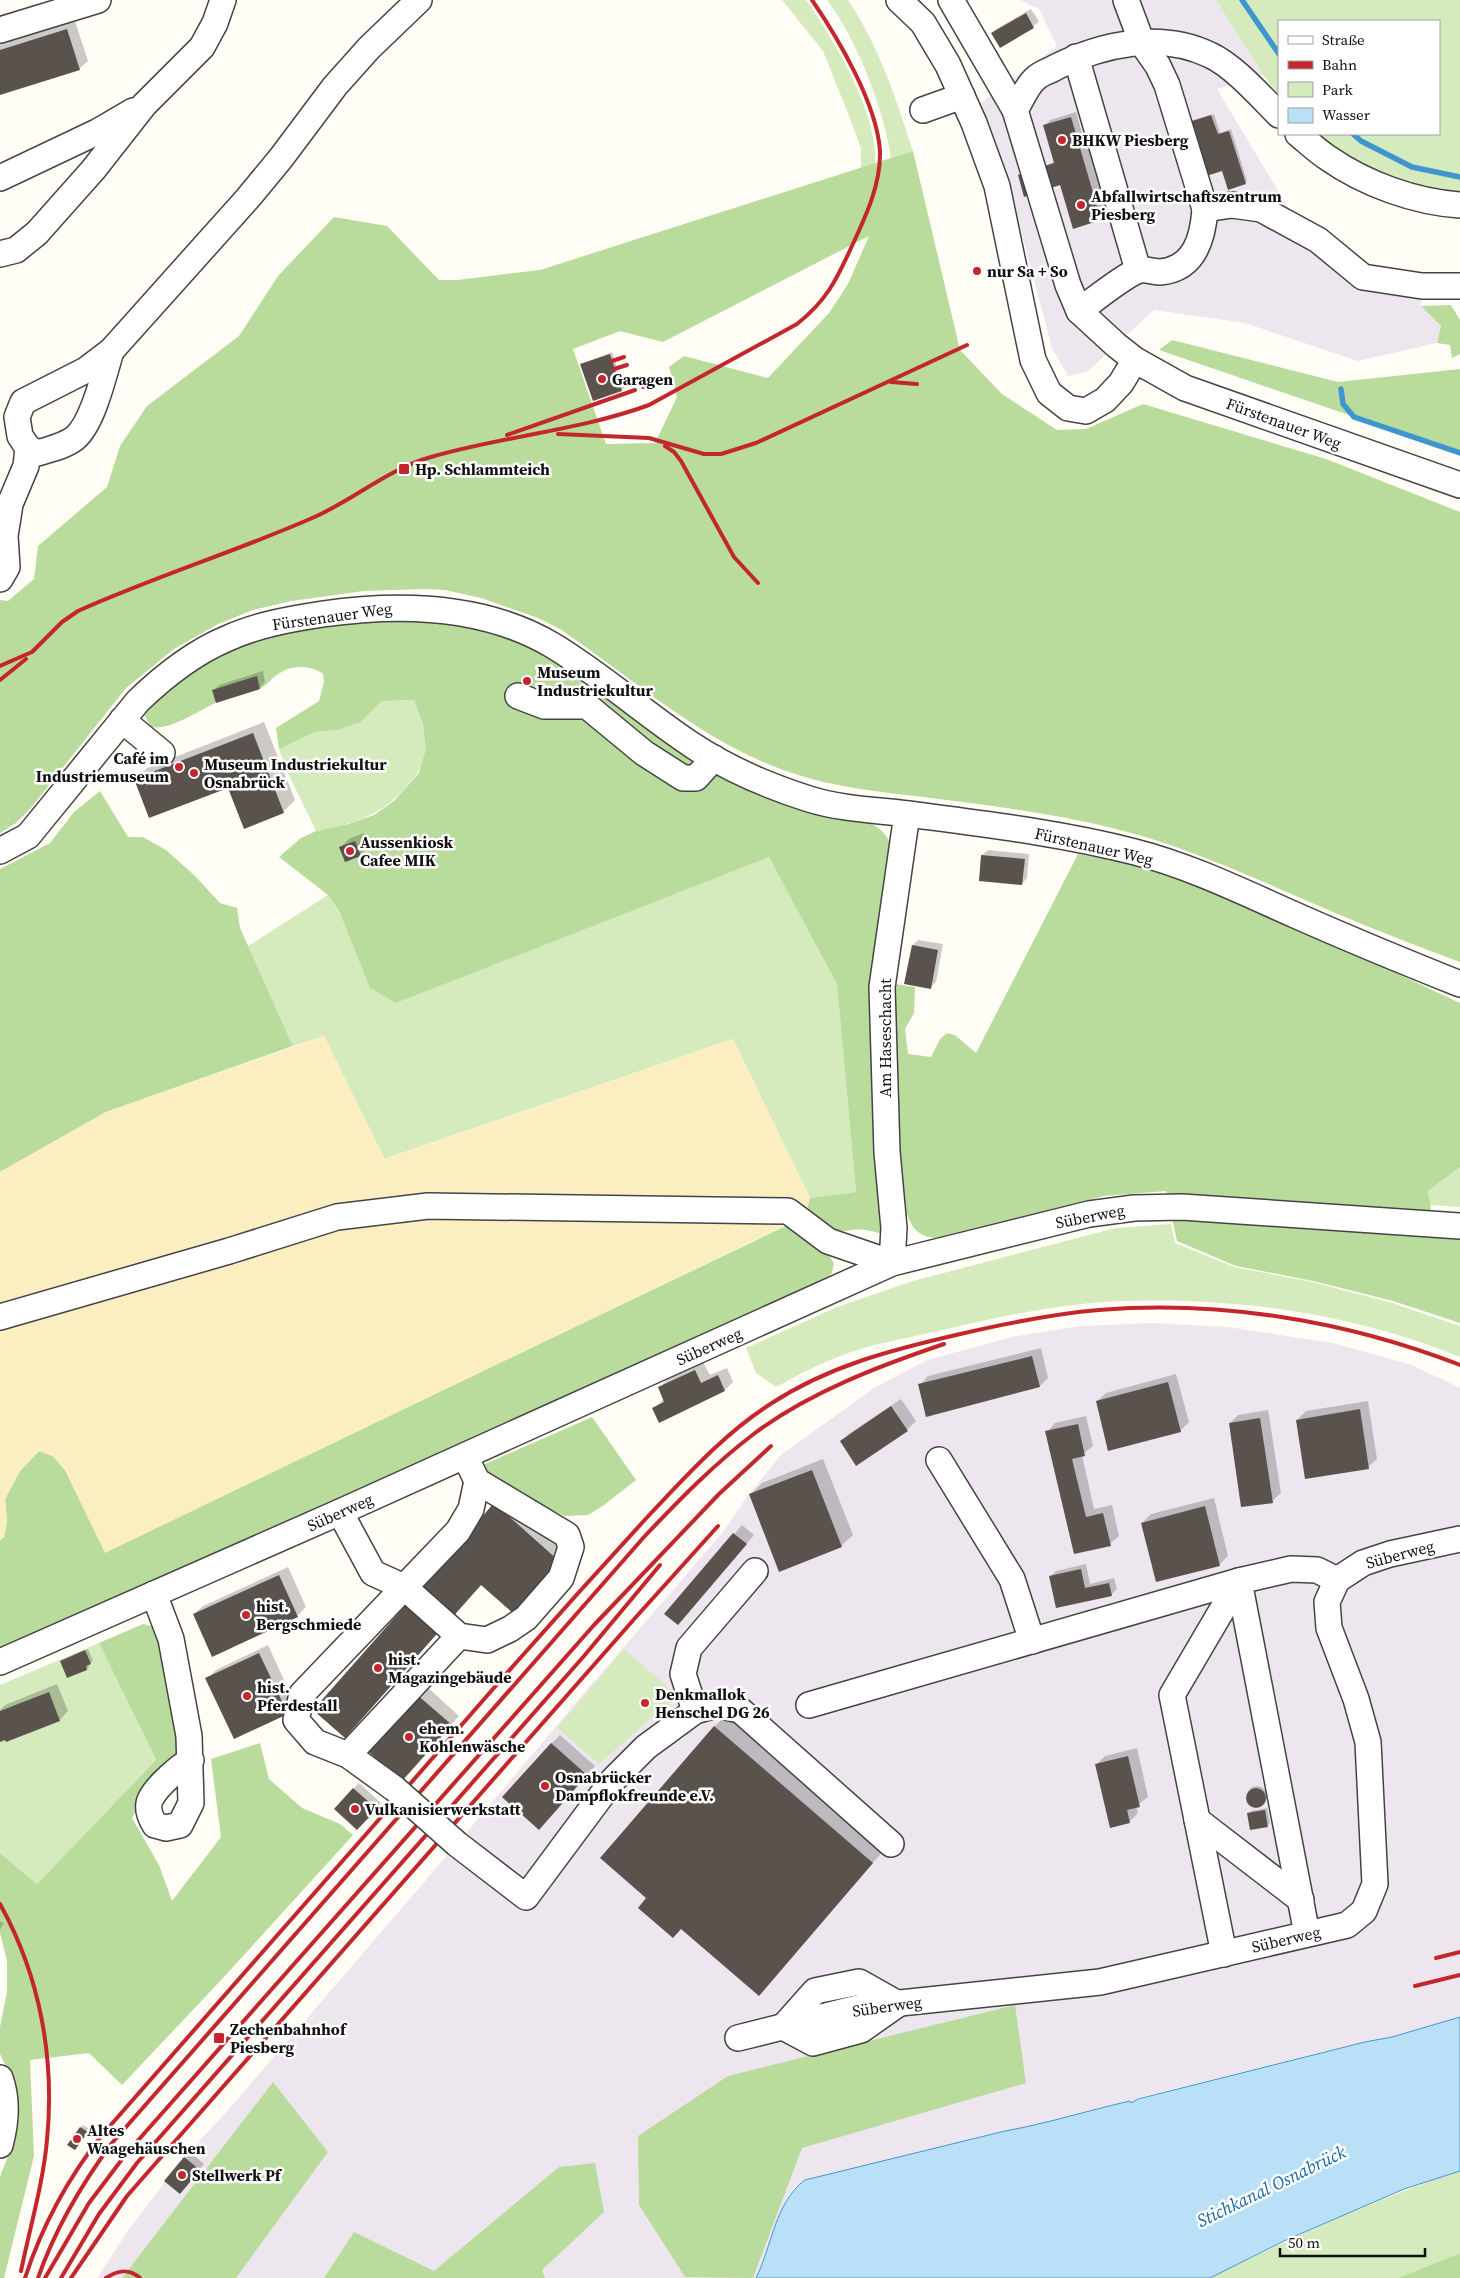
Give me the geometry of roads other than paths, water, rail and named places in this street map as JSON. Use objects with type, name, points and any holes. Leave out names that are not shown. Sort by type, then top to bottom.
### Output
[{"type":"street","points":[[0,30],[98,0]]},
{"type":"street","points":[[0,254],[16,250],[37,233],[93,170],[144,105],[202,47],[215,23],[223,0]]},
{"type":"street","points":[[111,351],[90,416],[75,438],[54,448],[38,452],[28,448],[20,436],[17,417],[23,402],[86,370],[111,351],[248,198],[281,158],[335,86],[369,48],[419,0]]},
{"type":"street","points":[[899,0],[922,23]]},
{"type":"street","points":[[906,0],[948,65],[997,186],[1033,360],[1049,393],[1068,408],[1086,411],[1105,400],[1121,383],[1136,360]]},
{"type":"street","points":[[913,0],[922,23]]},
{"type":"street","points":[[951,0],[1015,110],[1068,285],[1079,311],[1138,270],[1161,272],[1180,265],[1195,253],[1203,230],[1205,209],[1167,85],[1158,66],[1142,42],[1126,0]]},
{"type":"street","points":[[1015,110],[1035,78],[1076,57],[1109,46],[1142,42],[1184,45],[1212,55],[1244,80],[1278,114]]},
{"type":"street","points":[[1076,57],[1138,270]]},
{"type":"street","points":[[923,110],[962,96]]},
{"type":"street","points":[[0,178],[97,132],[144,105]]},
{"type":"street","points":[[1299,135],[1328,158],[1360,176],[1398,192],[1438,204],[1460,205]]},
{"type":"street","points":[[1205,209],[1232,205],[1261,209],[1318,240],[1363,276],[1422,286],[1460,286]]},
{"type":"street","name":"Fürstenauer Weg","points":[[1079,311],[1116,345],[1136,360],[1185,388],[1460,485]]},
{"type":"street","points":[[0,579],[7,568],[5,536],[10,504],[26,466],[28,448]]},
{"type":"street","name":"Fürstenauer Weg","points":[[0,851],[28,836],[122,720],[159,682],[182,664],[225,639],[259,627],[296,618],[366,608],[422,608],[477,617],[506,625],[551,645],[685,740],[750,777],[814,800],[1024,831],[1136,853],[1234,888],[1460,984]]},
{"type":"street","points":[[518,696],[544,706],[587,706],[644,752],[683,778],[696,778],[714,758]]},
{"type":"street","points":[[122,720],[162,753]]},
{"type":"street","name":"Am Haseschacht","points":[[892,1263],[894,1228],[887,1152],[882,987],[907,814]]},
{"type":"street","points":[[0,1317],[229,1251],[337,1217],[428,1206],[788,1210],[828,1241],[892,1263]]},
{"type":"street","name":"Süberweg","points":[[0,1662],[466,1456],[892,1263],[1089,1214],[1134,1208],[1182,1207],[1460,1226]]},
{"type":"street","points":[[466,1456],[477,1482],[471,1509],[458,1531],[302,1694],[296,1720],[315,1742],[348,1755],[395,1789],[457,1844],[526,1897],[613,1780],[646,1747],[695,1710],[716,1705],[740,1710],[891,1844]]},
{"type":"street","points":[[939,1460],[1012,1579],[1032,1641]]},
{"type":"street","points":[[340,1512],[373,1573],[404,1587],[459,1636],[487,1640],[510,1629],[526,1618],[561,1578],[571,1547],[568,1535],[477,1482]]},
{"type":"street","name":"Süberweg","points":[[738,2038],[862,2008],[1100,1982],[1347,1925],[1364,1911],[1375,1884],[1368,1742],[1356,1699],[1329,1628],[1327,1602],[1337,1580],[1363,1563],[1390,1554],[1460,1539]]},
{"type":"street","points":[[809,1705],[1239,1581],[1291,1569],[1317,1570],[1337,1580]]},
{"type":"street","points":[[695,1710],[683,1674],[689,1648],[755,1572]]},
{"type":"street","points":[[1224,1954],[1172,1695],[1239,1581]]},
{"type":"street","points":[[1239,1581],[1307,1934]]},
{"type":"street","points":[[154,1594],[171,1639],[189,1736],[191,1760]]},
{"type":"street","points":[[348,1755],[459,1636]]},
{"type":"street","points":[[1197,1820],[1301,1900]]},
{"type":"street","points":[[0,2078],[6,2101],[2,2134]]},
{"type":"water","name":"Stichkanal Osnabrück","points":[[1460,2017],[1460,2171],[1404,2189],[1284,2241],[1210,2278],[756,2278],[775,2225],[787,2200],[805,2180],[1130,2101],[1131,2103],[1138,2099],[1365,2042],[1392,2037]]},
{"type":"waterway","points":[[1242,0],[1278,53]]},
{"type":"waterway","points":[[1354,135],[1361,141],[1412,167],[1460,177]]},
{"type":"waterway","points":[[1341,389],[1343,404],[1354,417],[1460,453]]},
{"type":"railway","points":[[0,666],[32,652],[62,622],[78,611],[310,519],[415,462],[458,450],[595,421],[649,405],[797,324],[823,299],[840,271],[871,201],[880,164],[877,133],[864,93],[844,52],[812,0]]},
{"type":"railway","points":[[558,434],[649,438],[704,454],[721,454],[756,443],[967,345]]},
{"type":"railway","points":[[612,361],[624,357]]},
{"type":"railway","points":[[614,369],[627,365]]},
{"type":"railway","points":[[619,383],[632,378]]},
{"type":"railway","points":[[891,382],[917,384]]},
{"type":"railway","points":[[507,435],[635,390]]},
{"type":"railway","points":[[665,446],[674,452],[681,461],[734,557],[758,583]]},
{"type":"railway","points":[[0,680],[26,659]]},
{"type":"railway","points":[[25,2278],[39,2240],[57,2203],[78,2168],[102,2135],[514,1665],[635,1531],[709,1454],[755,1414],[772,1403],[838,1369],[884,1353],[1009,1323],[1099,1310],[1191,1308],[1283,1317],[1373,1336],[1460,1365]]},
{"type":"railway","points":[[38,2278],[52,2242],[70,2208],[112,2143],[644,1537],[670,1510],[725,1457],[776,1418],[846,1381],[944,1344]]},
{"type":"railway","points":[[45,2278],[89,2203],[126,2154],[594,1625],[719,1494],[771,1446]]},
{"type":"railway","points":[[71,2278],[127,2196],[718,1526]]},
{"type":"railway","points":[[61,2278],[99,2214],[137,2163],[584,1656],[660,1565]]},
{"type":"railway","points":[[0,1904],[14,1931],[35,1989],[42,2018],[49,2079],[49,2109],[45,2156],[21,2271]]},
{"type":"railway","points":[[1436,1958],[1460,1952]]},
{"type":"railway","points":[[1415,1986],[1460,1975]]},
{"type":"railway","points":[[106,2278],[123,2271],[128,2271],[140,2278]]},
{"type":"place","name":"BHKW Piesberg","points":[[1062,140]]},
{"type":"place","name":"Abfallwirtschaftszentrum Piesberg","points":[[1081,205]]},
{"type":"place","name":"nur Sa + So","points":[[977,271]]},
{"type":"place","name":"Garagen","points":[[602,379]]},
{"type":"place","name":"Hp. Schlammteich","points":[[404,469]]},
{"type":"place","name":"Museum Industriekultur","points":[[527,681]]},
{"type":"place","name":"Café im Industriemuseum","points":[[179,767]]},
{"type":"place","name":"Museum Industriekultur Osnabrück","points":[[194,773]]},
{"type":"place","name":"Aussenkiosk Cafee MIK","points":[[350,851]]},
{"type":"place","name":"hist. Bergschmiede","points":[[246,1615]]},
{"type":"place","name":"hist. Magazingebäude","points":[[378,1668]]},
{"type":"place","name":"hist. Pferdestall","points":[[247,1696]]},
{"type":"place","name":"Denkmallok Henschel DG 26","points":[[645,1703]]},
{"type":"place","name":"ehem. Kohlenwäsche","points":[[409,1737]]},
{"type":"place","name":"Osnabrücker Dampflokfreunde e.V.","points":[[545,1786]]},
{"type":"place","name":"Vulkanisierwerkstatt","points":[[355,1809]]},
{"type":"place","name":"Zechenbahnhof Piesberg","points":[[219,2038]]},
{"type":"place","name":"Altes Waagehäuschen","points":[[77,2139]]},
{"type":"place","name":"Stellwerk Pf","points":[[182,2175]]}]
